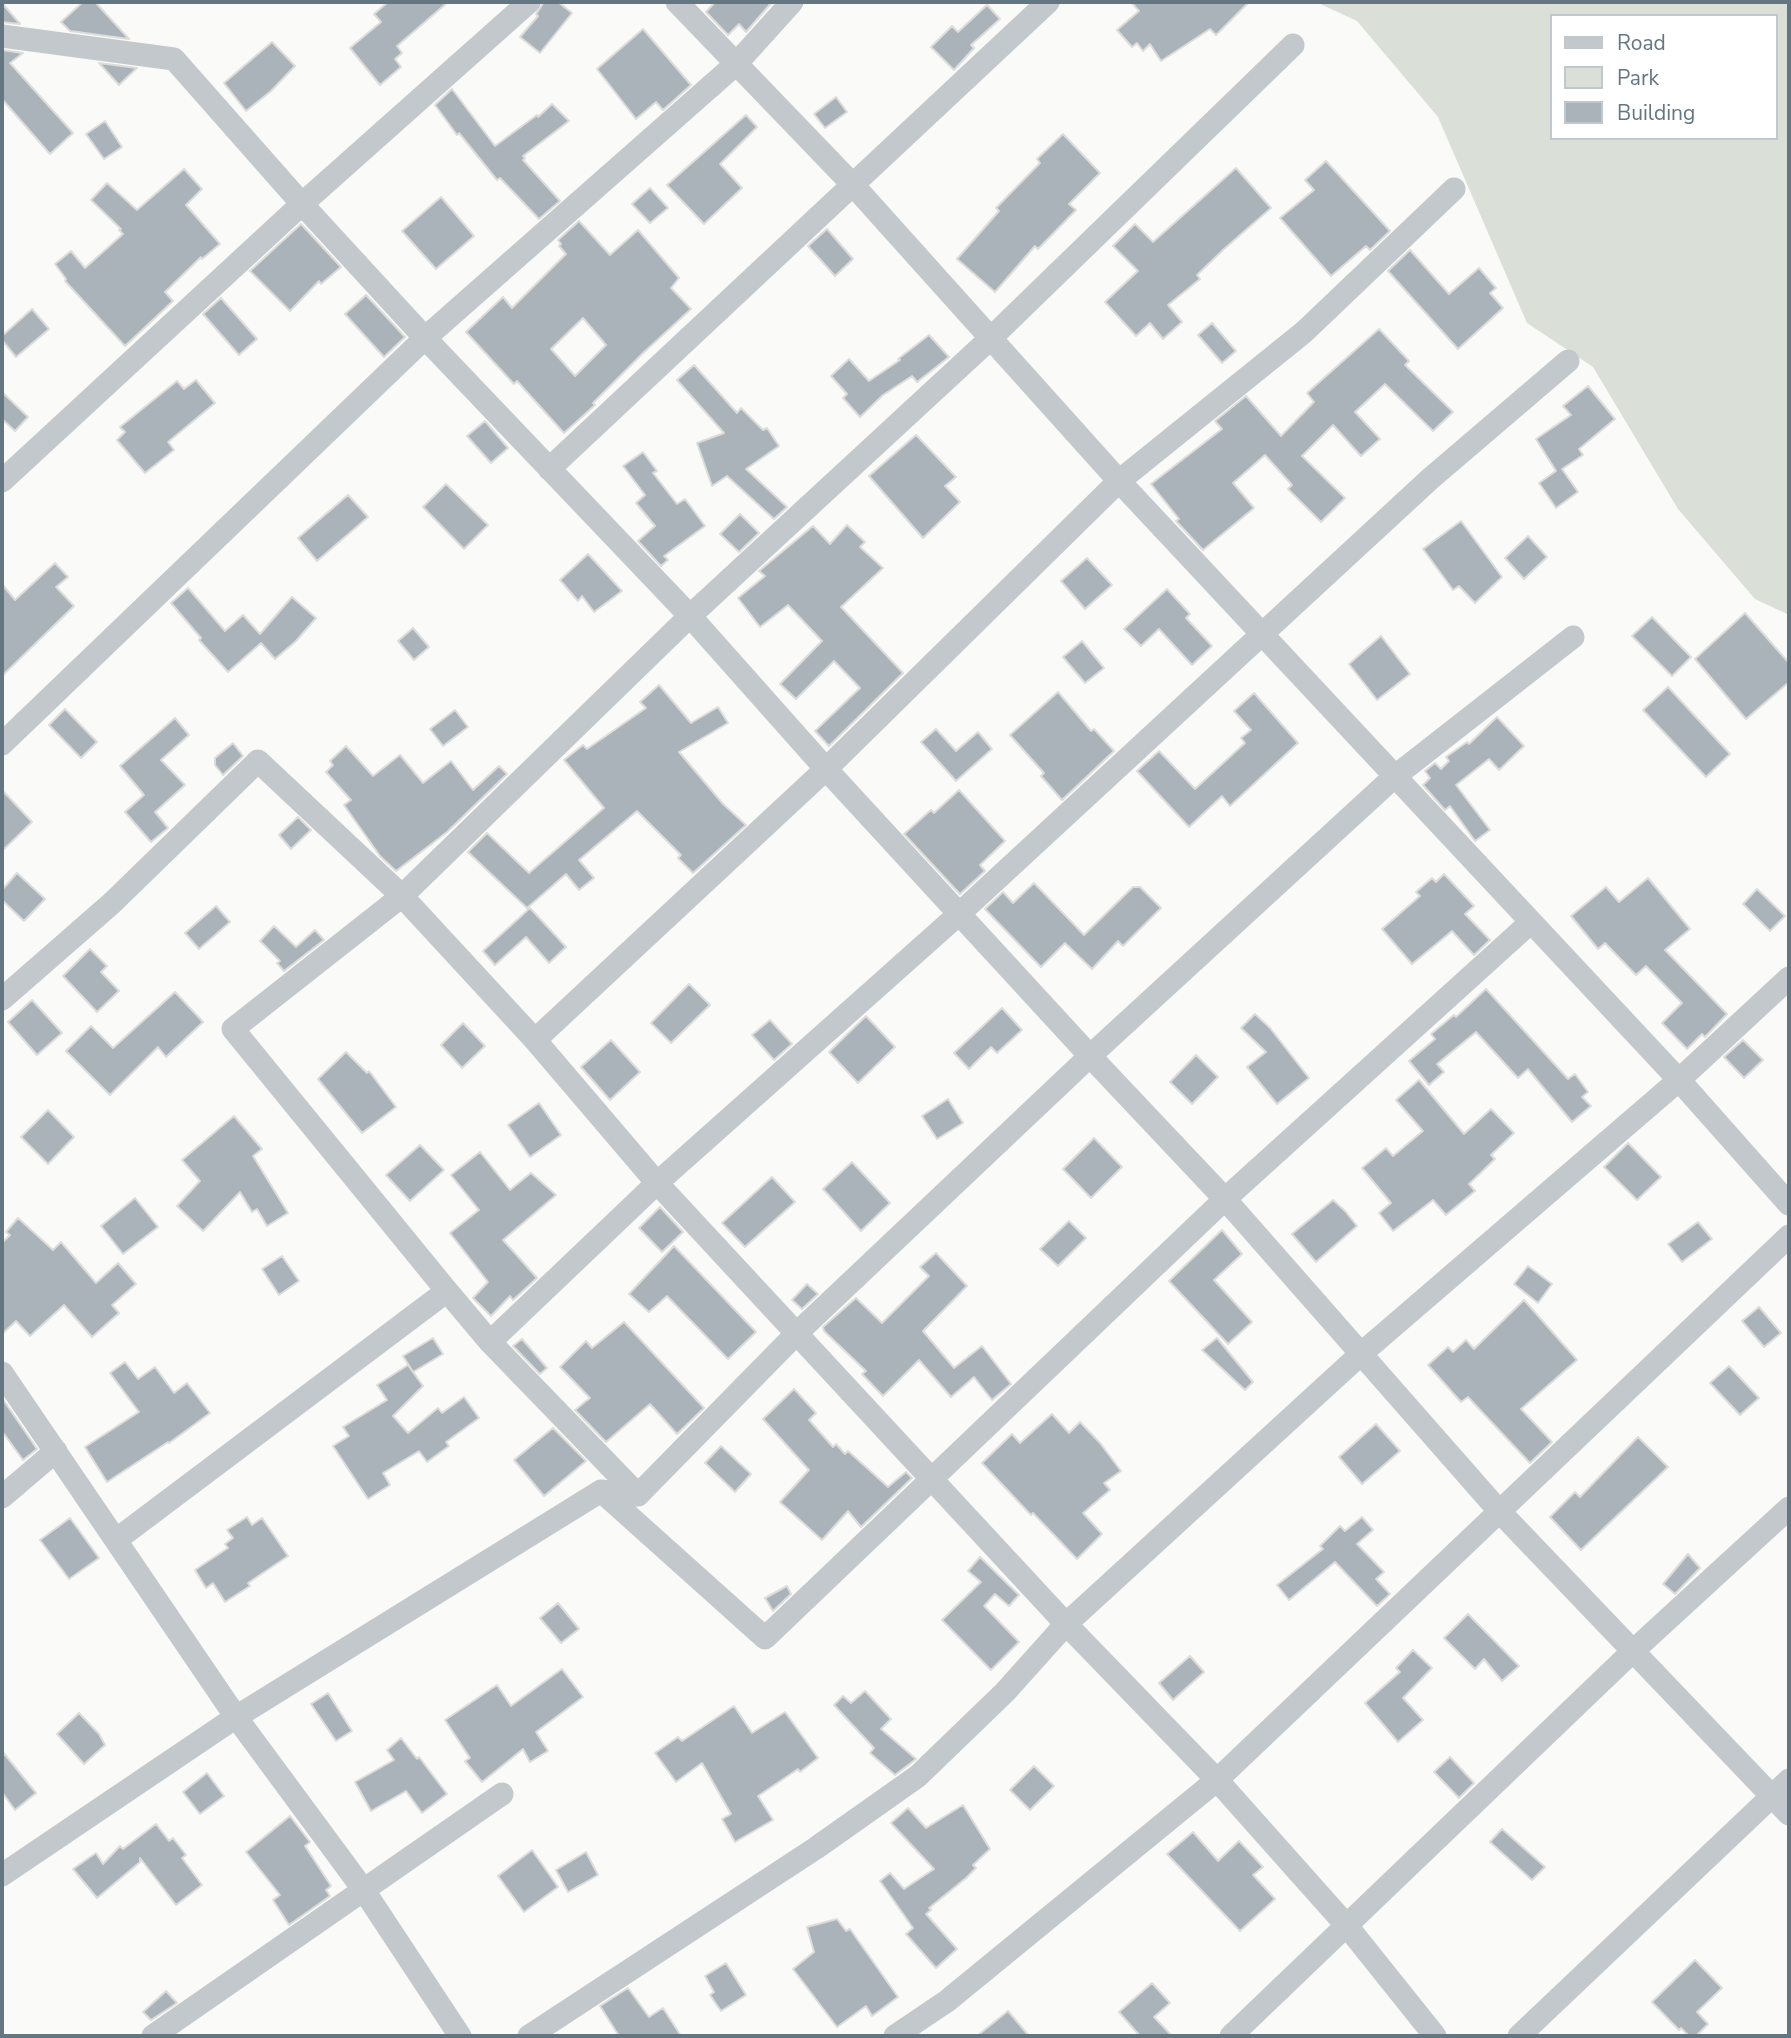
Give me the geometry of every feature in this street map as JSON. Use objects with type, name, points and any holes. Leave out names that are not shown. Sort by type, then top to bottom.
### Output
[{"type":"street","points":[[2,481],[302,204],[529,2]]},
{"type":"street","points":[[677,2],[854,186],[1119,481],[1679,1080],[1789,1205]]},
{"type":"street","points":[[2,744],[425,338],[736,64],[792,2]]},
{"type":"street","points":[[549,469],[1048,2]]},
{"type":"street","points":[[2,36],[174,59],[425,338],[690,617],[959,914],[1225,1199],[1500,1512],[1789,1814]]},
{"type":"street","points":[[638,1494],[491,1342],[233,1029],[402,896],[690,617],[992,337],[1293,45]]},
{"type":"street","points":[[535,1040],[826,769],[1119,481],[1304,332],[1454,189]]},
{"type":"street","points":[[491,1342],[657,1183],[959,914],[1430,479],[1568,361]]},
{"type":"street","points":[[638,1494],[797,1332],[1090,1056],[1394,777],[1573,637]]},
{"type":"street","points":[[2,999],[112,903],[258,761],[402,896],[535,1040],[657,1183],[1066,1625],[1217,1780],[1347,1926],[1436,2036]]},
{"type":"street","points":[[601,1491],[765,1638],[1225,1199],[1531,922]]},
{"type":"street","points":[[529,2036],[805,1856],[918,1776],[1005,1692],[1066,1625],[1362,1353],[1679,1080],[1789,978]]},
{"type":"street","points":[[895,2036],[947,2001],[1217,1780],[1789,1236]]},
{"type":"street","points":[[116,1540],[447,1291]]},
{"type":"street","points":[[2,1373],[236,1717],[363,1889],[460,2036]]},
{"type":"street","points":[[2,1497],[56,1451]]},
{"type":"street","points":[[2,1875],[236,1717],[601,1491],[638,1494]]},
{"type":"street","points":[[1231,2036],[1632,1652],[1789,1508]]},
{"type":"street","points":[[1518,2036],[1789,1780]]},
{"type":"street","points":[[153,2036],[502,1794]]},
{"type":"green space","points":[[1316,2],[1789,2],[1789,615],[1755,599],[1678,509],[1593,367],[1527,323],[1438,117],[1357,21]]},
{"type":"building","points":[[83,2],[95,2],[129,39],[70,31],[61,22]]},
{"type":"building","points":[[388,2],[448,2],[397,46],[402,53],[395,59],[401,67],[380,85],[350,48],[381,22],[374,14]]},
{"type":"building","points":[[544,2],[558,2],[572,13],[540,53],[520,37],[538,16],[536,14]]},
{"type":"building","points":[[715,2],[772,2],[746,32],[739,24],[728,35],[706,12]]},
{"type":"building","points":[[1131,2],[1249,2],[1216,35],[1210,29],[1161,61],[1150,44],[1143,51],[1137,43],[1132,47],[1117,30],[1139,11]]},
{"type":"building","points":[[2,3],[20,24],[2,22]]},
{"type":"building","points":[[987,5],[1000,19],[971,45],[974,48],[954,70],[931,47],[952,26],[958,32]]},
{"type":"building","points":[[643,29],[691,85],[663,110],[656,102],[636,119],[597,69]]},
{"type":"building","points":[[272,42],[295,66],[271,91],[246,111],[224,83]]},
{"type":"building","points":[[2,50],[23,53],[10,63],[73,133],[50,154],[2,99]]},
{"type":"building","points":[[99,63],[137,68],[119,85]]},
{"type":"building","points":[[452,89],[495,146],[537,115],[538,117],[552,104],[569,121],[523,156],[523,160],[560,201],[539,219],[500,178],[497,180],[459,133],[457,135],[435,105]]},
{"type":"building","points":[[836,97],[847,112],[825,128],[814,114]]},
{"type":"building","points":[[746,115],[757,127],[720,164],[742,188],[704,224],[667,185]]},
{"type":"building","points":[[105,121],[122,147],[104,159],[86,134]]},
{"type":"building","points":[[1063,134],[1100,173],[1069,204],[1076,210],[1038,249],[1035,246],[995,292],[957,259],[999,211],[996,208],[1040,163],[1037,159]]},
{"type":"building","points":[[1326,161],[1390,231],[1370,250],[1366,246],[1331,276],[1280,218],[1314,190],[1305,180]]},
{"type":"building","points":[[1236,168],[1271,208],[1197,275],[1200,279],[1168,305],[1182,322],[1163,339],[1150,323],[1136,336],[1105,302],[1138,271],[1113,246],[1135,224],[1153,242]]},
{"type":"building","points":[[184,169],[202,189],[186,205],[220,244],[202,259],[201,257],[165,292],[173,301],[125,346],[65,281],[55,264],[71,251],[85,268],[123,234],[91,200],[107,183],[137,210]]},
{"type":"building","points":[[650,188],[668,208],[650,223],[632,204]]},
{"type":"building","points":[[441,197],[474,236],[436,269],[402,231]]},
{"type":"building","points":[[579,221],[610,255],[638,230],[679,278],[671,288],[691,309],[564,433],[517,381],[514,384],[466,332],[503,297],[512,308],[566,254],[559,246],[561,244],[558,240]],"holes":[[[583,318],[606,345],[575,376],[551,349]]]},
{"type":"building","points":[[301,224],[341,267],[321,284],[319,281],[290,311],[250,271]]},
{"type":"building","points":[[827,229],[853,259],[835,276],[808,246]]},
{"type":"building","points":[[1410,250],[1449,294],[1479,268],[1496,288],[1490,293],[1503,308],[1458,349],[1388,271]]},
{"type":"building","points":[[366,295],[405,337],[384,357],[345,314]]},
{"type":"building","points":[[221,298],[257,339],[239,355],[203,314]]},
{"type":"building","points":[[32,309],[49,329],[16,357],[2,340],[2,336]]},
{"type":"building","points":[[1212,323],[1236,351],[1222,363],[1198,335]]},
{"type":"building","points":[[1379,329],[1409,361],[1405,365],[1453,412],[1433,431],[1385,384],[1355,412],[1380,439],[1361,456],[1333,425],[1302,456],[1345,498],[1321,522],[1288,489],[1292,485],[1265,455],[1233,483],[1254,508],[1203,550],[1176,521],[1179,519],[1151,484],[1222,429],[1215,421],[1246,396],[1281,436],[1314,402],[1307,393]]},
{"type":"building","points":[[929,335],[949,357],[917,382],[912,376],[883,395],[860,417],[843,398],[847,394],[831,376],[849,359],[869,381],[900,360],[898,359]]},
{"type":"building","points":[[694,365],[737,413],[741,408],[763,430],[767,428],[779,446],[746,469],[787,507],[774,519],[727,476],[712,486],[697,443],[724,433],[677,380]]},
{"type":"building","points":[[196,380],[215,403],[168,442],[174,450],[145,473],[117,440],[125,432],[120,427],[177,381],[184,389]]},
{"type":"building","points":[[1588,386],[1615,419],[1579,449],[1583,455],[1562,469],[1578,492],[1556,508],[1539,483],[1556,471],[1536,439],[1571,415],[1563,406]]},
{"type":"building","points":[[2,392],[28,417],[15,431],[2,419]]},
{"type":"building","points":[[485,421],[508,448],[491,463],[467,436]]},
{"type":"building","points":[[916,435],[956,477],[945,486],[960,502],[923,538],[869,476]]},
{"type":"building","points":[[643,452],[657,471],[653,473],[677,504],[685,499],[705,526],[664,556],[668,560],[661,566],[638,541],[655,526],[636,503],[645,495],[623,466]]},
{"type":"building","points":[[446,484],[488,525],[464,549],[423,507]]},
{"type":"building","points":[[348,495],[368,517],[317,561],[298,538]]},
{"type":"building","points":[[740,514],[759,533],[739,552],[720,534]]},
{"type":"building","points":[[1461,521],[1502,577],[1475,603],[1459,586],[1453,590],[1423,549]]},
{"type":"building","points":[[847,525],[865,542],[860,547],[883,568],[841,607],[903,673],[829,746],[815,731],[860,688],[834,661],[796,699],[780,684],[822,641],[788,605],[760,627],[738,598],[765,576],[759,571],[813,526],[830,544]]},
{"type":"building","points":[[1528,536],[1547,557],[1524,579],[1505,558]]},
{"type":"building","points":[[588,554],[622,591],[594,612],[582,596],[578,601],[560,580]]},
{"type":"building","points":[[1087,558],[1112,585],[1085,609],[1061,581]]},
{"type":"building","points":[[55,563],[68,577],[56,587],[74,606],[2,676],[2,584],[15,600]]},
{"type":"building","points":[[188,588],[225,631],[243,615],[260,634],[292,597],[316,618],[296,641],[275,659],[261,643],[228,672],[171,603]]},
{"type":"building","points":[[1167,589],[1190,614],[1186,618],[1212,646],[1192,665],[1159,629],[1141,646],[1124,629]]},
{"type":"building","points":[[1745,613],[1789,663],[1789,682],[1746,719],[1695,659]]},
{"type":"building","points":[[1652,617],[1691,657],[1672,676],[1632,636]]},
{"type":"building","points":[[413,628],[429,647],[414,660],[398,641]]},
{"type":"building","points":[[1381,636],[1410,674],[1377,700],[1349,664]]},
{"type":"building","points":[[1082,641],[1104,668],[1085,683],[1063,657]]},
{"type":"building","points":[[659,685],[691,723],[718,707],[728,723],[679,752],[723,804],[746,825],[693,873],[678,858],[681,855],[637,811],[579,860],[594,878],[579,890],[566,874],[527,908],[468,852],[487,833],[529,873],[604,808],[564,760],[583,745],[587,749],[646,708],[640,702]]},
{"type":"building","points":[[1668,687],[1730,754],[1706,777],[1643,710]]},
{"type":"building","points":[[1058,692],[1091,731],[1094,729],[1114,751],[1062,800],[1041,776],[1044,773],[1010,735]]},
{"type":"building","points":[[1254,693],[1298,743],[1230,806],[1222,796],[1189,827],[1137,771],[1159,751],[1195,789],[1245,743],[1241,738],[1251,730],[1234,711]]},
{"type":"building","points":[[65,709],[97,742],[81,758],[49,725]]},
{"type":"building","points":[[455,710],[468,727],[443,746],[430,729]]},
{"type":"building","points":[[1497,717],[1524,746],[1499,770],[1489,759],[1456,785],[1490,830],[1475,841],[1450,806],[1445,810],[1423,785],[1430,778],[1425,771],[1435,763],[1441,769],[1449,761],[1446,757],[1467,742],[1469,744]]},
{"type":"building","points":[[175,718],[189,735],[161,760],[185,785],[155,812],[168,828],[151,842],[125,812],[144,795],[120,766]]},
{"type":"building","points":[[936,729],[956,751],[978,732],[992,749],[956,781],[921,742]]},
{"type":"building","points":[[233,743],[243,756],[223,775],[215,765],[215,758]]},
{"type":"building","points":[[346,746],[373,776],[400,755],[423,783],[451,761],[473,790],[499,766],[507,774],[447,832],[396,871],[380,856],[344,805],[351,800],[326,772],[333,765],[330,761]]},
{"type":"building","points":[[2,790],[32,822],[2,851]]},
{"type":"building","points":[[959,790],[1005,841],[980,865],[985,871],[960,894],[904,834],[931,810],[934,813]]},
{"type":"building","points":[[298,817],[311,830],[291,849],[279,835]]},
{"type":"building","points":[[17,873],[45,899],[24,921],[2,900],[2,890]]},
{"type":"building","points":[[1444,874],[1474,906],[1465,914],[1490,940],[1474,955],[1452,931],[1412,964],[1382,929],[1420,896],[1416,892],[1432,878],[1436,882]]},
{"type":"building","points":[[1648,878],[1690,929],[1665,950],[1727,1014],[1705,1037],[1702,1034],[1687,1049],[1662,1023],[1682,1003],[1646,966],[1636,975],[1605,943],[1598,949],[1571,916],[1606,887],[1619,902]]},
{"type":"building","points":[[1034,883],[1084,935],[1133,887],[1140,887],[1161,908],[1123,946],[1118,941],[1092,969],[1065,943],[1041,967],[985,909],[1003,892],[1013,903]]},
{"type":"building","points":[[1757,889],[1785,916],[1770,931],[1743,904]]},
{"type":"building","points":[[216,906],[230,922],[199,949],[185,933]]},
{"type":"building","points":[[530,908],[566,947],[549,963],[526,937],[495,965],[483,951]]},
{"type":"building","points":[[274,926],[296,947],[315,930],[324,940],[284,971],[277,963],[280,961],[260,941]]},
{"type":"building","points":[[90,949],[107,966],[101,972],[119,991],[97,1012],[63,976]]},
{"type":"building","points":[[689,984],[710,1005],[671,1043],[651,1023]]},
{"type":"building","points":[[1486,989],[1568,1079],[1575,1074],[1588,1092],[1582,1097],[1591,1106],[1572,1122],[1528,1069],[1518,1078],[1476,1032],[1437,1064],[1444,1072],[1429,1085],[1409,1061],[1435,1039],[1431,1034],[1454,1015],[1456,1017]]},
{"type":"building","points":[[175,992],[203,1022],[166,1057],[158,1047],[110,1095],[66,1051],[91,1026],[113,1048]]},
{"type":"building","points":[[32,1000],[62,1033],[37,1055],[8,1022]]},
{"type":"building","points":[[1002,1008],[1022,1030],[997,1053],[991,1047],[969,1069],[954,1053]]},
{"type":"building","points":[[1255,1014],[1270,1028],[1309,1078],[1277,1104],[1247,1067],[1266,1052],[1241,1028]]},
{"type":"building","points":[[866,1016],[895,1047],[858,1083],[829,1052]]},
{"type":"building","points":[[770,1020],[792,1044],[774,1060],[752,1035]]},
{"type":"building","points":[[463,1023],[485,1046],[462,1068],[441,1045]]},
{"type":"building","points":[[611,1040],[640,1072],[610,1100],[581,1067]]},
{"type":"building","points":[[1743,1040],[1763,1060],[1744,1078],[1724,1057]]},
{"type":"building","points":[[346,1052],[367,1073],[369,1071],[396,1107],[362,1133],[318,1079]]},
{"type":"building","points":[[1196,1055],[1218,1077],[1192,1104],[1170,1082]]},
{"type":"building","points":[[1419,1080],[1464,1134],[1491,1109],[1514,1133],[1491,1155],[1495,1159],[1469,1184],[1475,1191],[1446,1215],[1433,1200],[1393,1231],[1379,1213],[1391,1203],[1362,1168],[1386,1148],[1393,1156],[1423,1131],[1396,1100]]},
{"type":"building","points":[[948,1099],[963,1123],[937,1139],[922,1116]]},
{"type":"building","points":[[539,1103],[561,1135],[530,1157],[508,1125]]},
{"type":"building","points":[[48,1110],[74,1137],[48,1164],[21,1137]]},
{"type":"building","points":[[234,1116],[262,1149],[253,1156],[288,1213],[267,1226],[257,1209],[252,1212],[240,1192],[203,1231],[177,1206],[200,1181],[182,1160]]},
{"type":"building","points":[[1094,1138],[1122,1167],[1091,1198],[1063,1169]]},
{"type":"building","points":[[1628,1143],[1661,1177],[1637,1200],[1604,1167]]},
{"type":"building","points":[[420,1145],[444,1170],[410,1201],[386,1175]]},
{"type":"building","points":[[480,1152],[510,1190],[531,1173],[556,1195],[503,1240],[537,1278],[513,1300],[510,1296],[491,1316],[473,1298],[488,1282],[450,1233],[479,1210],[451,1175]]},
{"type":"building","points":[[852,1162],[890,1203],[861,1231],[823,1189]]},
{"type":"building","points":[[772,1177],[795,1202],[745,1247],[722,1223]]},
{"type":"building","points":[[135,1198],[158,1227],[123,1254],[101,1226]]},
{"type":"building","points":[[1333,1200],[1357,1226],[1316,1262],[1292,1234]]},
{"type":"building","points":[[660,1207],[683,1232],[662,1252],[639,1228]]},
{"type":"building","points":[[18,1218],[53,1250],[61,1242],[96,1283],[118,1263],[136,1284],[112,1305],[119,1313],[92,1337],[64,1305],[30,1336],[16,1321],[2,1334],[2,1243],[10,1235],[6,1232]]},
{"type":"building","points":[[1069,1221],[1086,1238],[1058,1266],[1040,1249]]},
{"type":"building","points":[[1698,1222],[1712,1239],[1682,1262],[1668,1244]]},
{"type":"building","points":[[1222,1230],[1242,1254],[1214,1280],[1252,1322],[1228,1344],[1169,1281]]},
{"type":"building","points":[[674,1246],[756,1332],[728,1359],[667,1296],[649,1312],[629,1294]]},
{"type":"building","points":[[936,1253],[967,1286],[923,1331],[954,1368],[982,1346],[1011,1384],[992,1400],[974,1377],[951,1397],[919,1360],[883,1396],[862,1374],[866,1371],[824,1331],[823,1327],[856,1298],[882,1323],[929,1276],[920,1267]]},
{"type":"building","points":[[282,1256],[299,1281],[279,1295],[262,1269]]},
{"type":"building","points":[[1528,1266],[1552,1284],[1538,1303],[1514,1284]]},
{"type":"building","points":[[807,1284],[818,1294],[802,1309],[792,1300]]},
{"type":"building","points":[[1524,1300],[1577,1360],[1521,1409],[1552,1442],[1530,1463],[1468,1397],[1461,1402],[1428,1365],[1448,1347],[1453,1352],[1466,1340],[1474,1349]]},
{"type":"building","points":[[1759,1307],[1781,1333],[1764,1347],[1742,1321]]},
{"type":"building","points":[[624,1322],[704,1408],[677,1434],[650,1404],[606,1442],[575,1410],[590,1398],[560,1367],[586,1341],[592,1348]]},
{"type":"building","points":[[433,1338],[443,1354],[413,1372],[403,1356]]},
{"type":"building","points":[[1217,1338],[1253,1382],[1245,1390],[1202,1350]]},
{"type":"building","points":[[522,1339],[547,1368],[540,1374],[513,1346]]},
{"type":"building","points":[[125,1362],[138,1379],[155,1367],[174,1393],[187,1383],[210,1413],[169,1443],[107,1482],[85,1447],[139,1412],[110,1373]]},
{"type":"building","points":[[408,1365],[423,1386],[393,1416],[408,1433],[438,1408],[442,1413],[464,1397],[479,1418],[446,1442],[449,1446],[427,1462],[419,1451],[383,1473],[390,1485],[368,1499],[333,1446],[349,1436],[343,1427],[387,1400],[377,1385]]},
{"type":"building","points":[[1729,1366],[1759,1398],[1740,1415],[1710,1383]]},
{"type":"building","points":[[794,1389],[816,1413],[809,1420],[833,1447],[836,1444],[845,1454],[848,1451],[888,1487],[906,1472],[912,1478],[861,1527],[848,1511],[822,1540],[780,1502],[809,1470],[763,1419]]},
{"type":"building","points":[[2,1398],[37,1449],[23,1460],[2,1431]]},
{"type":"building","points":[[1052,1414],[1069,1433],[1080,1422],[1121,1471],[1104,1483],[1110,1490],[1083,1513],[1102,1534],[1077,1559],[982,1463],[1012,1434],[1020,1443]]},
{"type":"building","points":[[1376,1424],[1400,1451],[1362,1484],[1339,1457]]},
{"type":"building","points":[[553,1428],[586,1461],[544,1496],[514,1460]]},
{"type":"building","points":[[1638,1437],[1668,1467],[1581,1550],[1550,1517],[1575,1492],[1580,1497]]},
{"type":"building","points":[[721,1446],[751,1474],[735,1492],[705,1463]]},
{"type":"building","points":[[247,1517],[252,1525],[262,1518],[288,1556],[225,1602],[213,1583],[206,1588],[195,1570],[228,1548],[225,1544],[233,1538],[227,1530]]},
{"type":"building","points":[[1362,1517],[1373,1530],[1357,1544],[1384,1572],[1376,1579],[1390,1594],[1377,1606],[1335,1562],[1289,1600],[1277,1585],[1323,1549],[1320,1546],[1340,1526],[1345,1531]]},
{"type":"building","points":[[70,1518],[99,1558],[69,1579],[40,1540]]},
{"type":"building","points":[[1688,1554],[1700,1568],[1675,1594],[1663,1584]]},
{"type":"building","points":[[980,1557],[1019,1595],[1009,1606],[995,1594],[984,1606],[1019,1642],[991,1670],[942,1620],[981,1582],[968,1571]]},
{"type":"building","points":[[787,1586],[791,1594],[773,1611],[765,1598]]},
{"type":"building","points":[[558,1603],[579,1629],[561,1643],[540,1618]]},
{"type":"building","points":[[1468,1614],[1519,1666],[1502,1681],[1484,1659],[1475,1669],[1444,1638]]},
{"type":"building","points":[[1413,1650],[1432,1668],[1403,1698],[1423,1720],[1398,1742],[1365,1703],[1400,1672],[1396,1668]]},
{"type":"building","points":[[1190,1656],[1204,1672],[1173,1700],[1159,1683]]},
{"type":"building","points":[[562,1669],[583,1697],[536,1732],[548,1751],[530,1762],[523,1749],[482,1782],[465,1761],[470,1758],[445,1720],[497,1685],[511,1706]]},
{"type":"building","points":[[865,1691],[891,1719],[881,1729],[916,1759],[895,1775],[870,1753],[874,1748],[834,1705],[843,1696],[851,1703]]},
{"type":"building","points":[[328,1693],[352,1731],[336,1741],[311,1704]]},
{"type":"building","points":[[734,1706],[752,1733],[785,1712],[818,1758],[800,1772],[798,1769],[758,1796],[773,1820],[735,1842],[722,1819],[731,1814],[702,1763],[676,1782],[655,1753],[678,1737],[682,1741]]},
{"type":"building","points":[[79,1713],[99,1734],[105,1745],[84,1764],[57,1734]]},
{"type":"building","points":[[401,1738],[447,1794],[422,1813],[406,1791],[371,1811],[355,1782],[394,1760],[387,1750]]},
{"type":"building","points":[[2,1751],[36,1793],[15,1810],[2,1792]]},
{"type":"building","points":[[1450,1757],[1474,1783],[1459,1798],[1434,1772]]},
{"type":"building","points":[[1034,1766],[1054,1786],[1030,1810],[1010,1790]]},
{"type":"building","points":[[207,1773],[224,1796],[200,1814],[183,1792]]},
{"type":"building","points":[[963,1805],[990,1849],[973,1865],[976,1868],[929,1908],[931,1910],[926,1914],[957,1949],[936,1968],[906,1934],[913,1928],[880,1881],[890,1873],[904,1889],[934,1869],[891,1823],[908,1808],[926,1828]]},
{"type":"building","points":[[290,1816],[310,1842],[305,1846],[331,1886],[326,1890],[330,1896],[289,1925],[273,1900],[280,1895],[246,1852]]},
{"type":"building","points":[[156,1824],[169,1841],[173,1838],[186,1855],[182,1858],[202,1885],[176,1905],[140,1858],[140,1862],[97,1898],[73,1869],[96,1853],[103,1864],[120,1846],[123,1849]]},
{"type":"building","points":[[1502,1829],[1545,1867],[1532,1880],[1490,1842]]},
{"type":"building","points":[[1193,1832],[1218,1861],[1239,1841],[1263,1867],[1253,1875],[1275,1899],[1240,1931],[1167,1854]]},
{"type":"building","points":[[532,1850],[558,1887],[524,1912],[498,1876]]},
{"type":"building","points":[[586,1852],[598,1875],[568,1892],[556,1870]]},
{"type":"building","points":[[837,1919],[846,1931],[850,1929],[898,1997],[872,2016],[866,2006],[837,2027],[793,1969],[814,1952],[807,1927]]},
{"type":"building","points":[[1695,1960],[1722,1988],[1697,2012],[1708,2024],[1696,2036],[1689,2036],[1681,2028],[1679,2030],[1652,2002]]},
{"type":"building","points":[[726,1963],[746,1995],[721,2011],[710,1995],[714,1992],[705,1976]]},
{"type":"building","points":[[1152,1983],[1170,2003],[1154,2017],[1172,2036],[1140,2036],[1119,2012]]},
{"type":"building","points":[[628,1988],[649,2017],[663,2008],[681,2036],[619,2036],[600,2006]]},
{"type":"building","points":[[166,1991],[177,2003],[151,2020],[143,2012]]},
{"type":"building","points":[[1008,2011],[1029,2036],[977,2036]]}]
